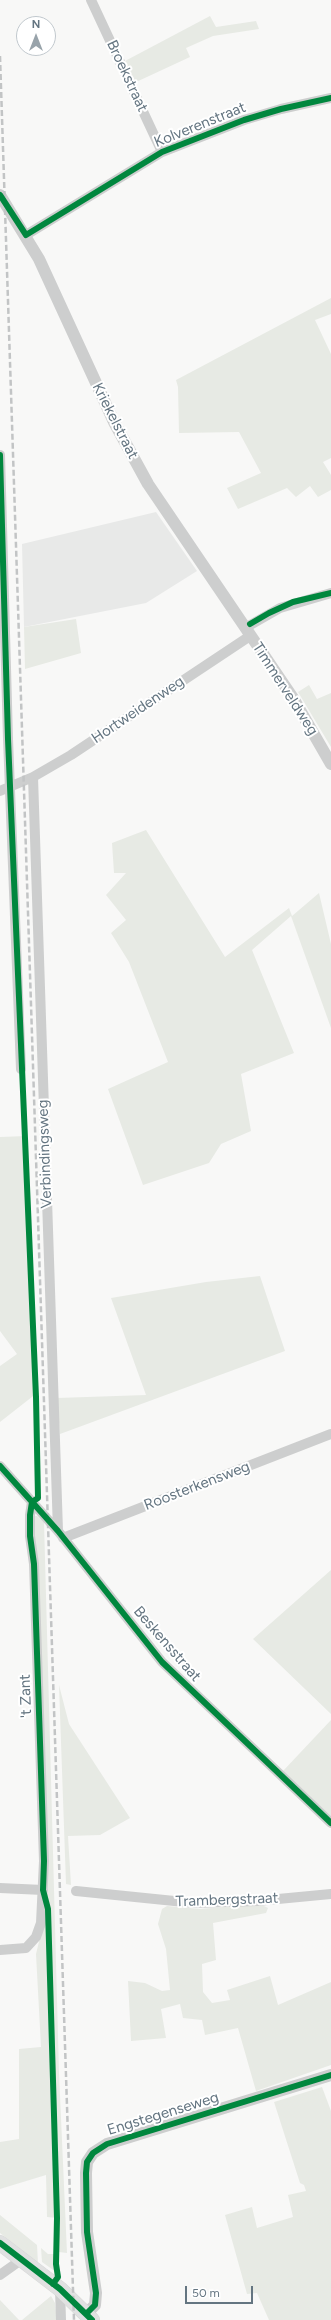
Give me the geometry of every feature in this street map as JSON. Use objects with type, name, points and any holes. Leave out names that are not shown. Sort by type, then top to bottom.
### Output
[{"type":"main road","points":[[0,2244],[60,2289],[89,2316]]},
{"type":"street","name":"Broekstraat","points":[[91,0],[162,152]]},
{"type":"street","name":"Kolverenstraat","points":[[26,234],[162,152],[244,120],[281,109],[331,98]]},
{"type":"street","name":"Kriekelstraat","points":[[0,194],[26,234],[53,286],[114,422],[132,456],[148,484],[247,632]]},
{"type":"street","points":[[0,455],[21,1069]]},
{"type":"street","name":"Hortweidenweg","points":[[0,791],[34,777],[71,755],[280,608],[331,592]]},
{"type":"street","name":"Timmerveldweg","points":[[247,632],[306,719],[331,764]]},
{"type":"street","name":"Verbindingsweg","points":[[34,777],[61,1534]]},
{"type":"street","points":[[0,791],[6,801],[11,931]]},
{"type":"street","name":"Roosterkensweg","points":[[61,1534],[331,1434]]},
{"type":"street","name":"Beskensstraat","points":[[0,1466],[61,1534],[162,1662],[331,1823]]},
{"type":"street","name":"'t Zant","points":[[0,1950],[26,1948],[36,1937],[41,1923],[44,1861],[34,1571],[30,1529],[32,1502]]},
{"type":"street","points":[[0,1888],[43,1890]]},
{"type":"street","name":"Trambergstraat","points":[[76,1891],[194,1903],[257,1901],[331,1894]]},
{"type":"street","name":"Engstegenseweg","points":[[89,2316],[94,2305],[96,2293],[88,2244],[87,2216],[86,2173],[88,2162],[92,2153],[107,2144],[331,2075]]},
{"type":"street","points":[[0,2275],[21,2260]]},
{"type":"street","points":[[60,2289],[61,2320]]},
{"type":"shaded area","points":[[210,16],[216,27],[256,21],[259,29],[213,36],[186,48],[190,57],[134,83],[125,61]]},
{"type":"shaded area","points":[[331,298],[331,314],[315,320],[331,354],[331,458],[323,462],[331,475],[331,490],[318,497],[310,486],[296,497],[287,488],[238,509],[227,488],[261,473],[239,432],[179,433],[178,387],[176,380]]},
{"type":"shaded area","points":[[156,512],[197,571],[146,603],[24,627],[22,544]]},
{"type":"shaded area","points":[[76,619],[81,653],[25,669],[24,627]]},
{"type":"shaded area","points":[[309,685],[317,699],[331,693],[331,747],[298,692]]},
{"type":"shaded area","points":[[146,830],[225,957],[289,908],[292,916],[319,893],[331,944],[331,1028],[291,916],[252,950],[294,1053],[241,1074],[251,1131],[221,1144],[209,1163],[143,1185],[108,1089],[168,1062],[129,962],[111,933],[126,920],[106,895],[126,873],[114,873],[112,843]]},
{"type":"shaded area","points":[[27,1136],[37,1393],[0,1422],[0,1366],[17,1354],[0,1331],[0,1137]]},
{"type":"shaded area","points":[[260,1276],[285,1351],[60,1434],[57,1398],[146,1395],[111,1298],[206,1282]]},
{"type":"shaded area","points":[[34,1516],[37,1516],[44,1522],[59,2073],[67,2253],[59,2252],[58,2218],[47,2217],[46,2175],[0,2189],[0,2142],[19,2139],[19,2049],[41,2047],[36,1954],[44,1921]]},
{"type":"shaded area","points":[[331,1570],[331,1714],[253,1639]]},
{"type":"shaded area","points":[[59,1685],[69,1724],[130,1818],[100,1835],[68,1836],[71,1885],[66,1884]]},
{"type":"shaded area","points":[[331,1720],[331,1816],[283,1771]]},
{"type":"shaded area","points":[[260,1904],[268,1908],[266,1913],[213,1923],[216,1960],[202,1964],[203,1992],[212,2003],[230,2000],[227,1990],[270,1976],[278,2005],[331,1982],[331,2065],[256,2091],[238,2028],[205,2035],[202,2020],[183,2018],[180,2004],[161,2009],[166,2038],[131,2041],[128,1981],[145,1983],[162,1991],[170,1990],[166,1949],[158,1924],[162,1909],[167,1906],[200,1909]]},
{"type":"shaded area","points":[[322,2087],[331,2111],[331,2320],[269,2320],[257,2293],[247,2294],[225,2215],[252,2207],[257,2228],[293,2217],[288,2195],[306,2191],[304,2185],[300,2183],[274,2102]]},
{"type":"shaded area","points":[[0,2215],[37,2245],[38,2263],[0,2233]]},
{"type":"shaded area","points":[[41,2248],[48,2254],[54,2254],[56,2272],[42,2262]]},
{"type":"shaded area","points":[[51,2296],[55,2303],[57,2320],[22,2320]]},
{"type":"shaded area","points":[[0,2300],[19,2320],[0,2320]]},
{"type":"railway","points":[[0,56],[74,2320]]},
{"type":"cycle path","points":[[0,195],[26,235],[162,152],[244,120],[281,109],[331,98]]},
{"type":"cycle path","points":[[0,455],[8,739],[36,1397],[38,1498],[32,1502]]},
{"type":"cycle path","points":[[250,624],[293,602],[331,593]]},
{"type":"cycle path","points":[[0,1466],[58,1531],[162,1662],[331,1823]]},
{"type":"cycle path","points":[[32,1502],[30,1515],[30,1536],[34,1564],[44,1861],[43,1890],[48,1909],[57,2218],[56,2264],[58,2277],[53,2284]]},
{"type":"cycle path","points":[[87,2313],[95,2305],[96,2293],[87,2232],[86,2173],[87,2162],[93,2153],[107,2144],[331,2075]]},
{"type":"cycle path","points":[[0,2243],[60,2289],[92,2320]]}]
